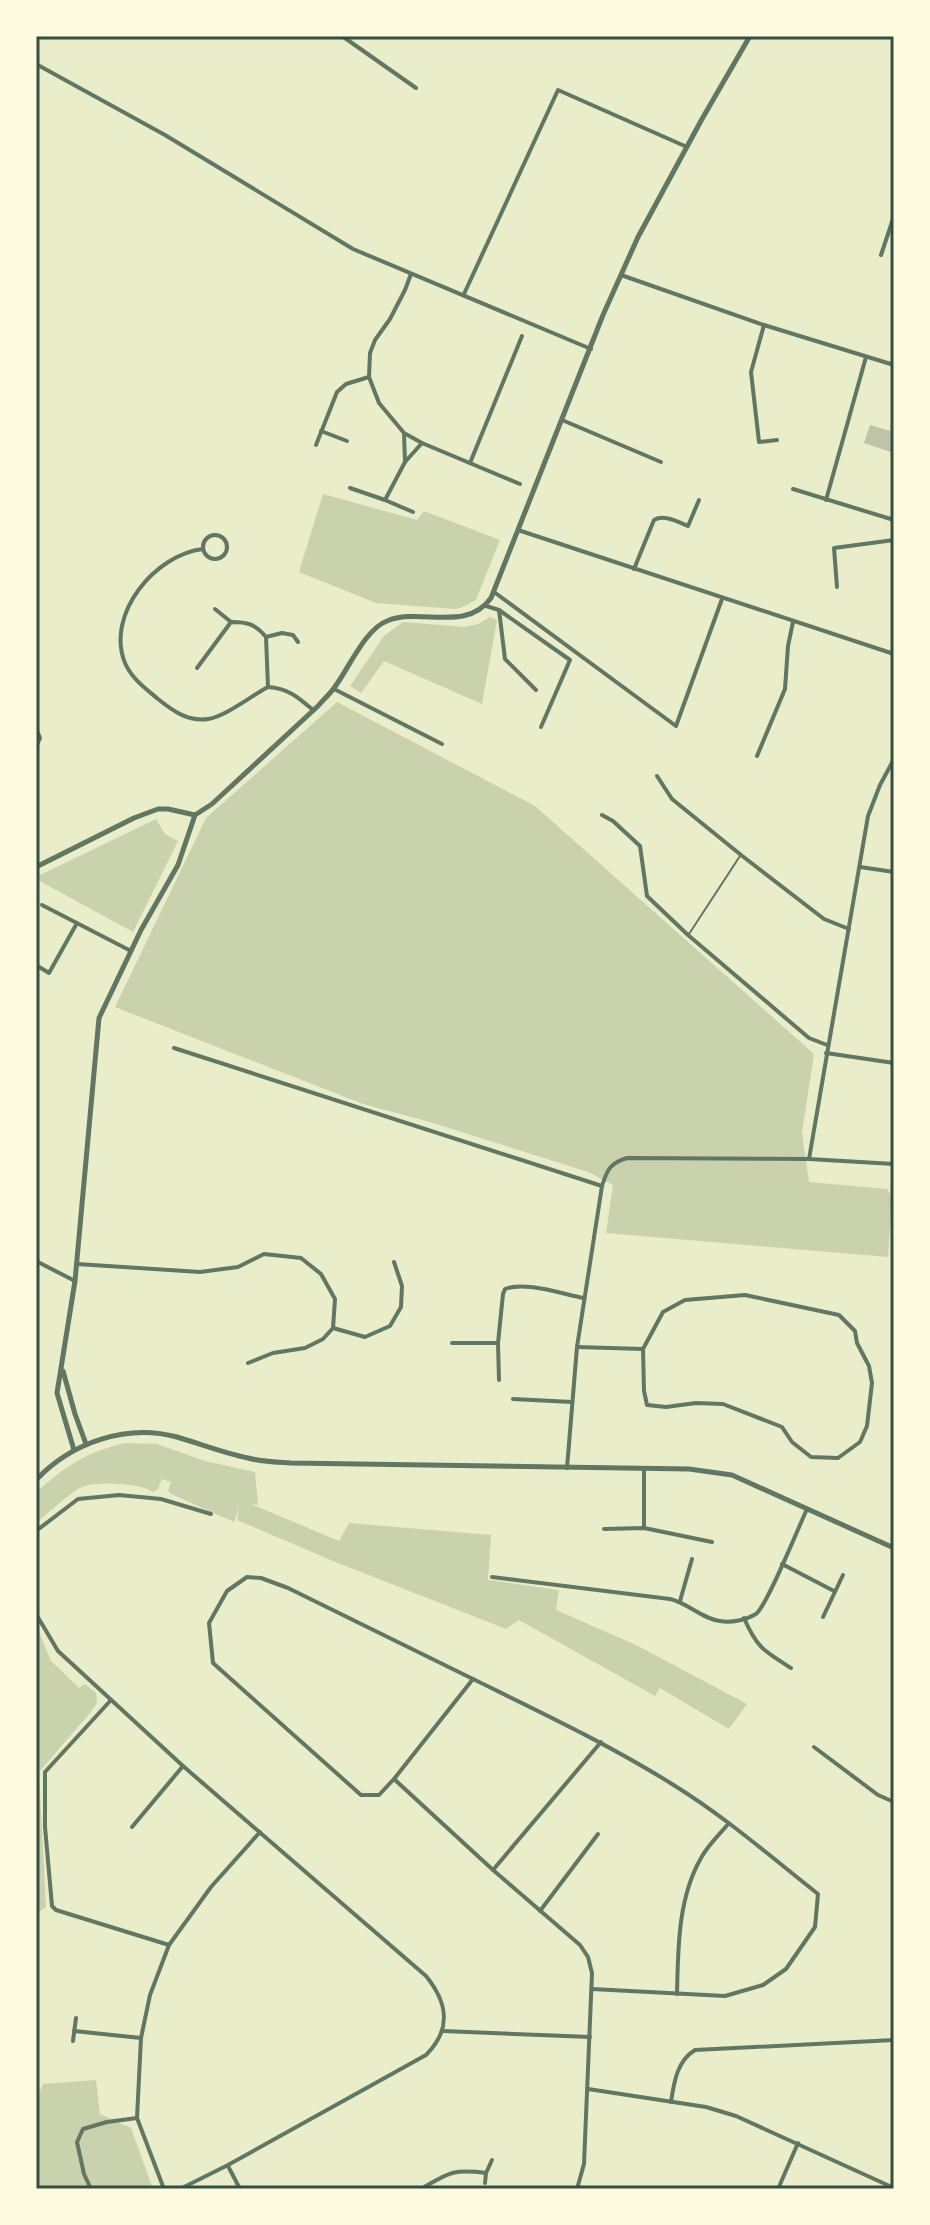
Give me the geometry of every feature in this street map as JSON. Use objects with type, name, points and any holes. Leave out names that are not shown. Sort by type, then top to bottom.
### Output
[{"type":"street","points":[[342,36],[416,88]]},
{"type":"street","points":[[74,1450],[57,1393],[77,1264],[99,1018],[178,865],[195,815],[212,804],[334,689],[369,635],[383,622],[402,616],[459,618],[486,606],[638,237],[750,36]]},
{"type":"street","points":[[36,64],[165,135],[353,249],[591,349]]},
{"type":"street","points":[[463,295],[558,90],[687,147]]},
{"type":"street","points":[[881,255],[894,216]]},
{"type":"street","points":[[411,274],[370,353],[369,377],[379,403],[404,433],[520,484]]},
{"type":"street","points":[[621,275],[764,325],[894,365]]},
{"type":"street","points":[[764,325],[751,372],[751,387],[759,442],[777,440]]},
{"type":"street","points":[[470,463],[522,336]]},
{"type":"street","points":[[826,500],[866,357]]},
{"type":"street","points":[[316,445],[337,392],[346,384],[369,377]]},
{"type":"street","points":[[562,420],[661,462]]},
{"type":"street","points":[[321,431],[347,441]]},
{"type":"street","points":[[404,433],[405,462]]},
{"type":"street","points":[[385,500],[405,462],[422,443]]},
{"type":"street","points":[[350,488],[413,512]]},
{"type":"street","points":[[793,489],[894,520]]},
{"type":"street","points":[[634,569],[654,520],[665,518],[688,526],[699,500]]},
{"type":"street","points":[[518,530],[894,654]]},
{"type":"street","points":[[213,534],[224,538],[227,545],[223,556],[215,559],[207,556],[203,549],[206,538],[213,534]]},
{"type":"street","points":[[837,587],[834,548],[894,540]]},
{"type":"street","points":[[203,549],[187,550],[172,559],[138,590],[124,619],[121,634],[124,660],[135,680],[172,711],[197,719],[213,718],[268,687],[296,695],[313,710]]},
{"type":"street","points":[[494,591],[676,726],[722,599]]},
{"type":"street","points":[[486,606],[499,610],[570,660],[541,727]]},
{"type":"street","points":[[215,609],[231,622],[248,622],[256,626],[266,637],[268,687]]},
{"type":"street","points":[[499,610],[505,659],[536,690]]},
{"type":"street","points":[[197,668],[231,622]]},
{"type":"street","points":[[757,756],[785,689],[793,622]]},
{"type":"street","points":[[266,637],[282,633],[293,635],[298,642]]},
{"type":"street","points":[[334,689],[442,744]]},
{"type":"street","points":[[36,728],[40,738],[36,747]]},
{"type":"street","points":[[809,1159],[868,816],[894,759]]},
{"type":"street","points":[[657,776],[672,799],[741,855],[824,919],[849,929]]},
{"type":"street","points":[[36,867],[158,809],[195,815]]},
{"type":"street","points":[[602,815],[640,846],[647,896],[809,1038],[827,1045]]},
{"type":"street","points":[[860,867],[894,872]]},
{"type":"street","points":[[42,905],[131,951]]},
{"type":"street","points":[[36,965],[49,973],[77,923]]},
{"type":"street","points":[[174,1048],[602,1186]]},
{"type":"street","points":[[826,1053],[894,1063]]},
{"type":"street","points":[[567,1468],[577,1347],[602,1186],[608,1168],[627,1158],[809,1159],[894,1164]]},
{"type":"street","points":[[77,1264],[200,1272],[238,1267],[264,1254],[301,1258],[321,1274],[335,1299],[333,1328],[323,1339],[305,1348],[273,1353],[248,1363]]},
{"type":"street","points":[[36,1261],[75,1281]]},
{"type":"street","points":[[333,1328],[365,1337],[390,1326],[401,1307],[402,1286],[394,1262]]},
{"type":"street","points":[[499,1380],[498,1343],[505,1289],[512,1286],[533,1288],[584,1298]]},
{"type":"street","points":[[745,1295],[839,1315],[855,1331],[857,1343],[869,1366],[872,1383],[867,1426],[860,1442],[838,1458],[811,1457],[792,1442],[782,1427],[723,1404],[647,1405],[643,1349],[663,1312],[685,1300],[745,1295]]},
{"type":"street","points":[[452,1343],[498,1343]]},
{"type":"street","points":[[577,1347],[643,1349]]},
{"type":"street","points":[[62,1366],[86,1444]]},
{"type":"street","points":[[513,1399],[572,1402]]},
{"type":"street","points":[[36,1480],[86,1444],[134,1433],[161,1434],[260,1461],[689,1469],[732,1475],[894,1548]]},
{"type":"street","points":[[644,1469],[644,1528]]},
{"type":"street","points":[[36,1531],[78,1499],[92,1497],[119,1495],[161,1499],[211,1514]]},
{"type":"street","points":[[492,1577],[680,1601],[717,1621],[736,1621],[758,1613],[807,1509]]},
{"type":"street","points":[[604,1529],[644,1528],[712,1542]]},
{"type":"street","points":[[680,1601],[692,1559]]},
{"type":"street","points":[[782,1564],[834,1591]]},
{"type":"street","points":[[823,1617],[843,1575]]},
{"type":"street","points":[[473,1679],[379,1795],[361,1795],[213,1663],[209,1623],[227,1591],[247,1577],[274,1583],[473,1679],[601,1742],[673,1784],[729,1823],[818,1894],[815,1927],[786,1969],[763,1985],[725,1996],[592,1989]]},
{"type":"street","points":[[36,1614],[58,1651],[183,1766],[426,1976],[436,1988],[444,2008],[443,2031],[435,2046],[414,2064],[180,2189]]},
{"type":"street","points":[[744,1618],[753,1640],[764,1652],[791,1668]]},
{"type":"street","points":[[111,1700],[45,1772],[45,1827],[52,1906],[56,1910],[169,1945]]},
{"type":"street","points":[[493,1870],[601,1742]]},
{"type":"street","points":[[814,1747],[878,1795],[894,1802]]},
{"type":"street","points":[[132,1827],[183,1766]]},
{"type":"street","points":[[394,1779],[584,1950],[590,1964],[592,1989],[584,2164],[577,2189]]},
{"type":"street","points":[[677,1994],[678,1948],[687,1890],[702,1856],[729,1823]]},
{"type":"street","points":[[164,2189],[137,2118],[141,2038],[150,1995],[169,1945],[211,1887],[260,1832]]},
{"type":"street","points":[[540,1911],[598,1834]]},
{"type":"street","points":[[73,2041],[76,2018]]},
{"type":"street","points":[[74,2031],[141,2038]]},
{"type":"street","points":[[443,2031],[590,2037]]},
{"type":"street","points":[[671,2102],[679,2067],[695,2050],[894,2040]]},
{"type":"street","points":[[588,2089],[706,2107],[736,2116],[894,2188]]},
{"type":"street","points":[[91,2189],[84,2174],[77,2142],[83,2129],[137,2118]]},
{"type":"street","points":[[778,2189],[798,2143]]},
{"type":"street","points":[[485,2183],[492,2160]]},
{"type":"street","points":[[228,2165],[240,2189]]},
{"type":"street","points":[[421,2189],[450,2172],[486,2173]]},
{"type":"lane","points":[[688,935],[741,855]]},
{"type":"green space","points":[[323,494],[417,520],[424,511],[500,540],[476,600],[455,609],[376,603],[299,572]]},
{"type":"green space","points":[[490,617],[497,620],[482,704],[384,661],[361,693],[350,686],[384,636],[403,622],[465,627]]},
{"type":"green space","points":[[337,702],[535,806],[814,1054],[802,1133],[809,1182],[887,1189],[892,1197],[888,1257],[606,1233],[613,1185],[588,1172],[363,1104],[115,1007],[206,818]]},
{"type":"green space","points":[[156,819],[165,834],[178,841],[133,932],[36,879],[36,877]]},
{"type":"green space","points":[[125,1443],[157,1444],[205,1461],[255,1472],[258,1505],[251,1504],[339,1541],[349,1523],[491,1535],[488,1580],[559,1590],[556,1610],[634,1644],[747,1704],[729,1729],[660,1688],[655,1696],[519,1620],[506,1629],[333,1561],[237,1520],[239,1507],[234,1522],[171,1494],[168,1491],[171,1482],[162,1479],[158,1489],[153,1492],[118,1484],[82,1487],[36,1523],[36,1492],[77,1461]]},
{"type":"green space","points":[[36,1624],[51,1661],[79,1688],[85,1684],[96,1693],[97,1703],[39,1772],[46,1907],[36,1914]]},
{"type":"green space","points":[[96,2080],[100,2114],[131,2128],[153,2189],[36,2189],[36,2101],[43,2084]]},
{"type":"building","points":[[870,425],[894,432],[894,453],[864,443]]}]
